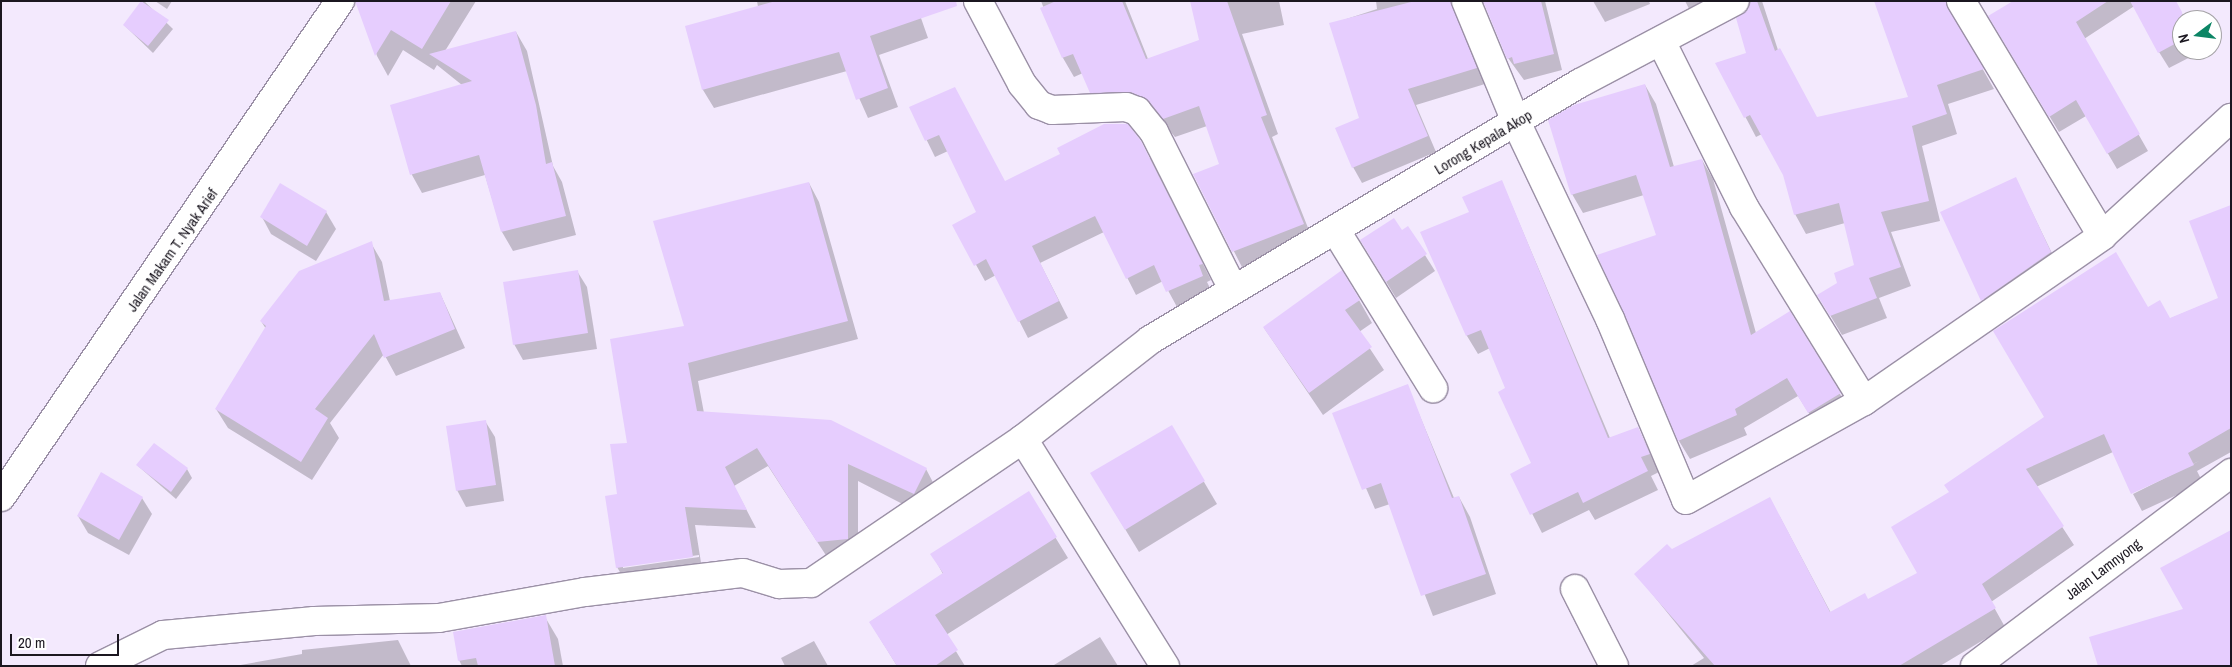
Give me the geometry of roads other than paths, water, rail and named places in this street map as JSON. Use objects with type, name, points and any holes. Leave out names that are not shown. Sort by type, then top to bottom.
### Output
[{"type":"street","name":"Jalan Makam T. Nyak Arief","points":[[1,497],[340,1]]},
{"type":"street","points":[[978,1],[1022,84],[1039,105],[1052,110],[1126,107],[1137,111],[1154,132],[1233,289]]},
{"type":"street","points":[[1466,1],[1516,122],[1610,319],[1686,500],[1864,401],[2102,236],[2231,118]]},
{"type":"street","name":"Lorong Kepala Akop","points":[[100,666],[163,635],[314,621],[439,618],[585,592],[743,572],[778,584],[811,583],[1023,439],[1150,340],[1233,289],[1336,231],[1580,83],[1662,43],[1736,1]]},
{"type":"street","points":[[1961,1],[2102,236]]},
{"type":"street","points":[[1662,43],[1744,207],[1864,401]]},
{"type":"street","points":[[1336,231],[1433,388]]},
{"type":"street","points":[[1023,439],[1165,666]]},
{"type":"street","name":"Jalan Lamnyong","points":[[1975,666],[2231,473]]},
{"type":"street","points":[[1575,589],[1614,666]]}]
